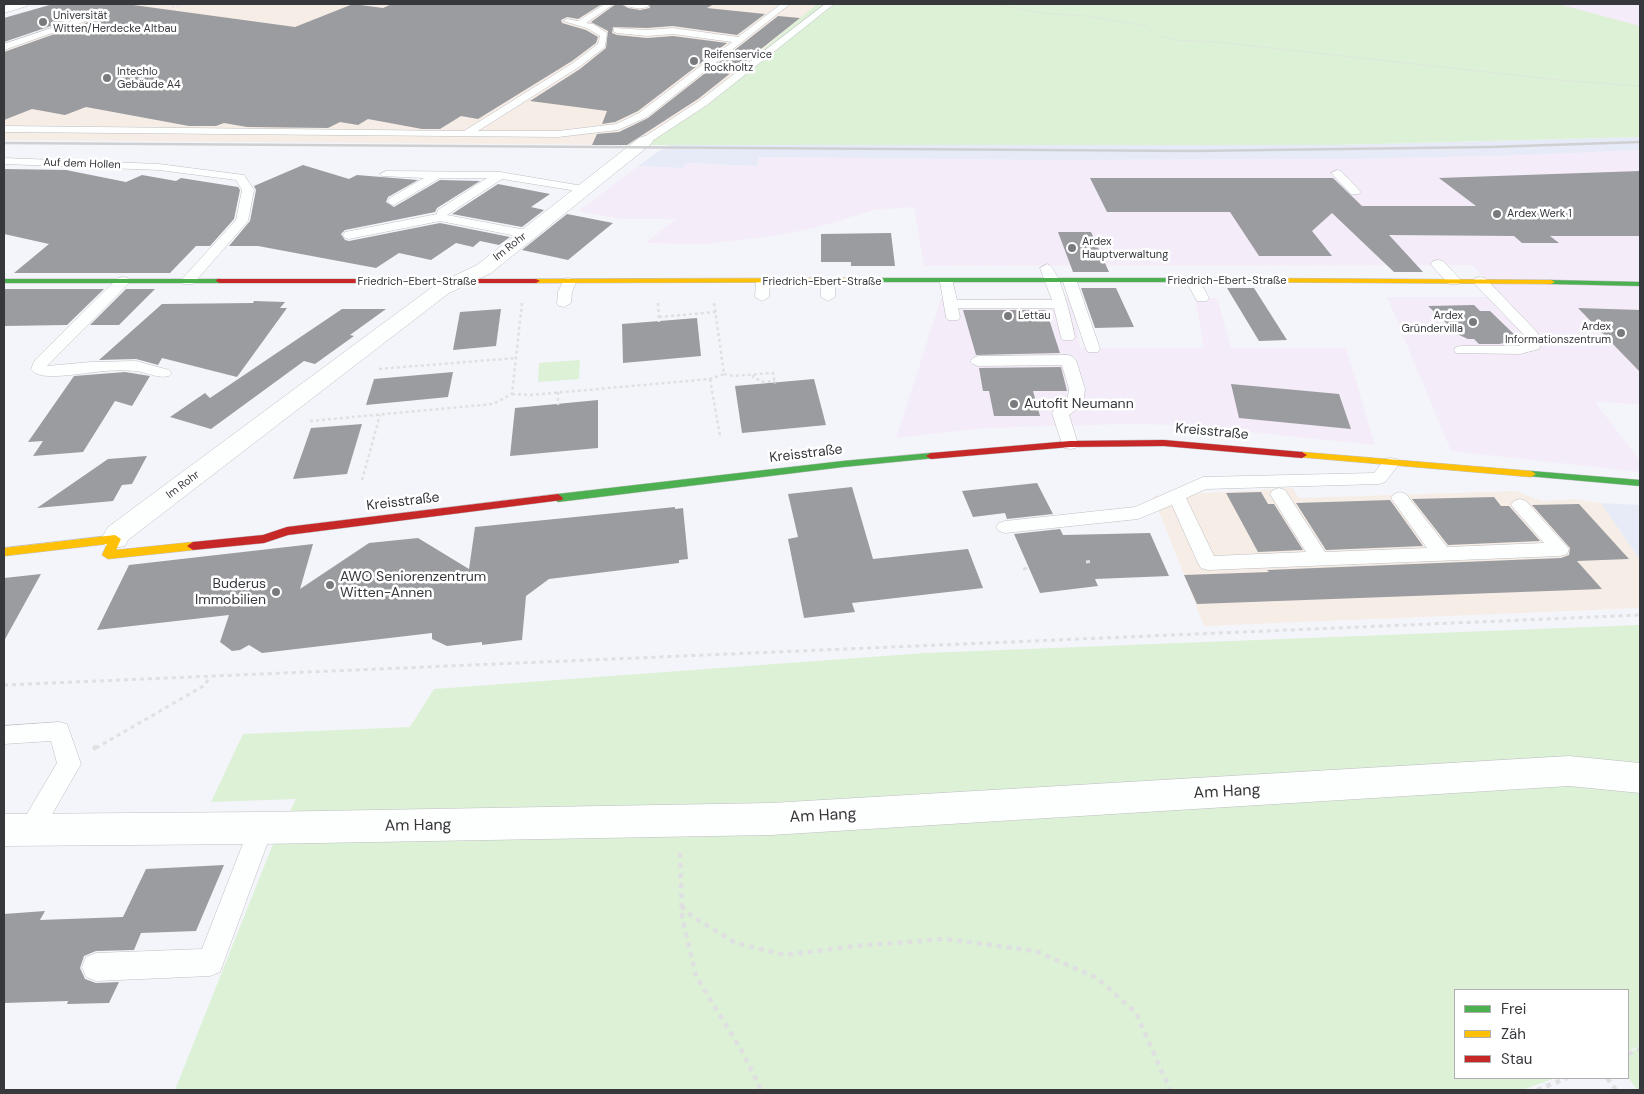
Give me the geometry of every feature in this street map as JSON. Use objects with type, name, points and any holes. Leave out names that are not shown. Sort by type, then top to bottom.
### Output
[{"type":"street","points":[[4,10],[23,4]]},
{"type":"street","name":"Im Rohr","points":[[115,539],[118,534],[442,289],[484,269],[645,141]]},
{"type":"street","name":"Friedrich-Ebert-Straße","points":[[4,282],[1480,281],[1640,284]]},
{"type":"street","name":"Kreisstraße","points":[[115,539],[108,555],[264,539],[296,530],[843,464],[1070,444],[1164,443],[1640,483]]},
{"type":"street","points":[[4,552],[115,539]]},
{"type":"street","name":"Am Hang","points":[[17,829],[262,828],[771,819],[1570,771],[1640,778]]},
{"type":"lane","points":[[579,24],[590,15],[610,4]]},
{"type":"lane","points":[[627,4],[645,6]]},
{"type":"lane","points":[[4,129],[558,134],[618,127],[643,116],[786,4]]},
{"type":"lane","name":"Im Rohr","points":[[645,141],[703,103],[830,4]]},
{"type":"lane","points":[[4,47],[102,14]]},
{"type":"lane","points":[[466,134],[576,65],[602,45],[604,35],[590,26],[567,21]]},
{"type":"lane","points":[[617,30],[647,33],[674,31],[740,40]]},
{"type":"lane","name":"Auf dem Hollen","points":[[4,162],[159,167],[240,178],[248,190],[242,220],[188,281]]},
{"type":"lane","points":[[1338,173],[1354,192]]},
{"type":"lane","points":[[386,174],[500,176],[583,189]]},
{"type":"lane","points":[[394,201],[437,175]]},
{"type":"lane","points":[[442,213],[500,176]]},
{"type":"lane","points":[[349,236],[440,217],[527,234]]},
{"type":"lane","points":[[1438,264],[1454,281]]},
{"type":"lane","points":[[1047,268],[1060,304],[1068,338]]},
{"type":"lane","points":[[123,281],[40,363],[39,368],[44,371],[59,371],[91,367],[136,366],[164,373]]},
{"type":"lane","points":[[1194,281],[1202,298]]},
{"type":"lane","points":[[1462,350],[1520,350],[1534,346],[1535,341],[1531,334],[1480,281]]},
{"type":"lane","points":[[564,303],[565,292],[569,282]]},
{"type":"lane","points":[[762,296],[763,282]]},
{"type":"lane","points":[[828,282],[828,297]]},
{"type":"lane","points":[[947,282],[952,311],[1060,304]]},
{"type":"lane","points":[[1070,282],[1094,348]]},
{"type":"lane","points":[[978,361],[1068,360],[1077,389],[1075,406],[1060,413],[1070,444]]},
{"type":"lane","points":[[1004,527],[1138,512],[1203,484],[1379,478],[1391,463]]},
{"type":"lane","points":[[1279,494],[1320,559]]},
{"type":"lane","points":[[1176,496],[1208,563],[1560,549],[1520,505]]},
{"type":"lane","points":[[1400,498],[1442,554]]},
{"type":"lane","points":[[4,735],[59,731],[69,764],[17,829]]},
{"type":"lane","points":[[96,966],[210,962],[262,828]]},
{"type":"path","points":[[172,7],[186,4]]},
{"type":"path","points":[[993,4],[1040,14],[1085,16],[1147,26],[1160,36],[1175,40],[1216,42],[1569,81],[1640,86]]},
{"type":"path","points":[[512,394],[524,282]]},
{"type":"path","points":[[711,282],[724,374]]},
{"type":"path","points":[[659,317],[716,312]]},
{"type":"path","points":[[339,368],[360,371],[516,358]]},
{"type":"path","points":[[278,413],[307,422],[494,404],[512,394],[530,395],[710,379],[724,374],[733,376],[773,373],[775,382],[764,382],[754,377],[754,375]]},
{"type":"path","points":[[710,379],[720,436]]},
{"type":"path","points":[[558,392],[558,405]]},
{"type":"path","points":[[362,480],[380,415]]},
{"type":"path","points":[[1086,562],[1093,561]]},
{"type":"path","points":[[1022,569],[1030,568]]},
{"type":"path","points":[[4,685],[1640,615]]},
{"type":"path","points":[[69,764],[205,685],[210,676]]},
{"type":"path","points":[[681,821],[679,860],[682,917],[696,976],[743,1054],[762,1090]]},
{"type":"path","points":[[681,906],[693,917],[736,943],[785,955],[855,946],[945,939],[1036,951],[1097,978],[1136,1013],[1170,1090]]},
{"type":"path","points":[[1537,1090],[1564,1079]]},
{"type":"path","points":[[1608,1079],[1616,1090]]},
{"type":"shaded area","points":[[50,4],[817,4],[700,102],[631,145],[4,140],[4,44],[100,12]]},
{"type":"shaded area","points":[[1554,4],[1640,4],[1640,27]]},
{"type":"shaded area","points":[[1640,137],[1640,150],[1523,155],[1358,159],[1034,160],[759,157],[757,166],[687,163],[683,168],[638,166],[669,144],[1334,145]]},
{"type":"shaded area","points":[[1640,150],[1640,404],[1595,402],[1640,461],[1640,472],[1451,451],[1387,297],[1502,297],[1472,265],[924,266],[914,207],[874,210],[818,227],[780,235],[707,244],[645,243],[676,219],[620,219],[579,211],[638,166],[683,168],[687,163],[757,166],[759,157],[1034,160],[1358,159]]},
{"type":"shaded area","points":[[1073,298],[1080,348],[1204,348],[1195,298],[1217,298],[1231,348],[1346,348],[1375,445],[1180,425],[1127,424],[985,428],[896,438],[941,299]]},
{"type":"shaded area","points":[[1293,488],[1299,498],[1516,491],[1541,501],[1577,499],[1601,503],[1640,560],[1640,608],[1204,626],[1153,496]]},
{"type":"shaded area","points":[[1601,503],[1640,505],[1640,560]]},
{"type":"green space","points":[[817,4],[1558,4],[1640,26],[1640,137],[1334,145],[631,145],[700,102]]},
{"type":"green space","points":[[580,360],[579,379],[538,382],[539,363]]},
{"type":"green space","points":[[1640,625],[1640,1046],[1629,1051],[1629,989],[1454,989],[1454,1079],[1552,1079],[1522,1090],[175,1090],[271,849],[296,799],[211,802],[243,734],[410,727],[434,689],[925,653]]},
{"type":"green space","points":[[1640,1048],[1640,1090],[1637,1090],[1629,1078],[1629,1052]]},
{"type":"building","points":[[53,4],[126,4],[295,27],[353,4],[383,8],[392,4],[602,4],[578,19],[567,17],[561,20],[562,23],[586,30],[598,37],[596,43],[572,61],[478,119],[461,116],[440,129],[422,129],[368,119],[358,125],[340,122],[328,128],[247,127],[224,123],[216,126],[189,126],[86,107],[65,115],[32,109],[4,120],[4,52],[108,15],[107,12],[98,10],[4,42],[4,18]]},
{"type":"building","points":[[616,4],[640,10],[650,8],[649,4],[714,4],[707,8],[765,14],[737,35],[673,26],[647,28],[613,27],[612,33],[617,35],[647,38],[673,36],[727,43],[638,111],[615,122],[602,124],[607,111],[530,101],[580,69],[606,48],[608,31],[591,22]]},
{"type":"building","points":[[778,16],[800,18],[698,99],[627,145],[592,145],[597,134],[619,132],[648,118]]},
{"type":"building","points":[[303,165],[349,179],[357,175],[418,180],[388,197],[386,202],[394,207],[440,180],[480,181],[437,208],[435,212],[345,230],[341,234],[345,240],[349,241],[440,223],[510,237],[499,245],[480,241],[473,247],[456,243],[431,260],[399,253],[376,268],[258,246],[229,246],[250,221],[256,190],[254,186]]},
{"type":"building","points":[[4,169],[66,170],[126,182],[142,175],[176,181],[181,178],[238,187],[240,190],[234,219],[210,246],[196,246],[170,273],[14,273],[49,244],[4,234]]},
{"type":"building","name":"Ardex Werk 1","points":[[1640,171],[1640,236],[1550,236],[1559,243],[1522,243],[1514,236],[1389,235],[1423,272],[1394,272],[1332,213],[1312,231],[1332,256],[1259,256],[1230,212],[1107,212],[1090,178],[1333,178],[1362,206],[1476,206],[1439,178]]},
{"type":"building","points":[[498,184],[550,194],[531,207],[544,210],[522,227],[452,214]]},
{"type":"building","points":[[567,214],[613,223],[568,260],[522,250]]},
{"type":"building","name":"Ardex Hauptverwaltung","points":[[1058,232],[1091,232],[1109,272],[1073,272]]},
{"type":"building","points":[[891,233],[895,266],[851,266],[851,262],[821,262],[821,234]]},
{"type":"building","points":[[1081,288],[1116,288],[1134,327],[1095,328]]},
{"type":"building","points":[[1227,288],[1254,288],[1287,340],[1259,341]]},
{"type":"building","points":[[4,289],[104,289],[67,325],[4,326]]},
{"type":"building","points":[[126,289],[155,289],[119,325],[90,325]]},
{"type":"building","points":[[254,301],[285,302],[280,308],[287,308],[237,377],[162,358],[158,365],[136,359],[99,360],[162,304],[253,303]]},
{"type":"building","name":"Ardex Gründervilla","points":[[1474,305],[1480,311],[1490,311],[1520,340],[1499,344],[1479,344],[1474,339],[1468,339],[1459,335],[1428,306]]},
{"type":"building","name":"Ardex Informationszentrum","points":[[1578,308],[1640,310],[1640,372]]},
{"type":"building","points":[[342,309],[386,309],[350,335],[354,336],[315,364],[304,361],[211,429],[170,417],[205,393],[210,398]]},
{"type":"building","points":[[501,309],[496,346],[453,350],[460,312]]},
{"type":"building","points":[[963,310],[1046,310],[1060,353],[976,355]]},
{"type":"building","points":[[697,318],[701,356],[623,363],[622,324]]},
{"type":"building","name":"Autofit Neumann","points":[[1061,367],[1067,391],[1033,391],[1040,416],[994,416],[989,391],[983,391],[979,368]]},
{"type":"building","points":[[125,372],[150,376],[132,406],[115,401],[83,452],[33,456],[43,441],[28,442],[74,376]]},
{"type":"building","points":[[453,372],[448,397],[366,405],[374,379]]},
{"type":"building","points":[[814,379],[826,425],[742,433],[735,386]]},
{"type":"building","points":[[1231,384],[1339,394],[1351,429],[1239,418]]},
{"type":"building","points":[[598,400],[598,448],[510,456],[515,408]]},
{"type":"building","points":[[362,424],[347,474],[293,479],[311,428]]},
{"type":"building","points":[[147,456],[132,484],[122,485],[113,501],[37,508],[108,459]]},
{"type":"building","points":[[1037,483],[1053,514],[1007,519],[1005,513],[973,517],[962,491]]},
{"type":"building","points":[[852,487],[873,559],[968,549],[983,588],[852,603],[855,612],[804,618],[788,539],[798,537],[788,494]]},
{"type":"building","points":[[1261,492],[1268,504],[1274,504],[1303,550],[1258,552],[1226,493]]},
{"type":"building","points":[[1494,497],[1501,506],[1509,506],[1540,541],[1448,545],[1412,499]]},
{"type":"building","points":[[1390,500],[1423,546],[1326,550],[1296,503]]},
{"type":"building","points":[[1579,504],[1629,559],[1577,561],[1602,589],[1197,604],[1184,575],[1561,558],[1569,555],[1570,548],[1532,505]]},
{"type":"building","name":"AWO Seniorenzentrum Witten-Annen","points":[[675,507],[675,509],[683,508],[688,559],[679,560],[679,563],[549,579],[526,596],[522,640],[482,645],[482,642],[447,646],[432,639],[432,633],[262,653],[249,645],[240,650],[232,651],[220,642],[229,615],[97,630],[129,565],[313,544],[300,589],[369,543],[418,538],[469,569],[475,527]]},
{"type":"building","points":[[1060,529],[1063,535],[1150,533],[1169,576],[1095,579],[1098,586],[1040,593],[1014,534]]},
{"type":"building","points":[[41,574],[4,641],[4,578]]},
{"type":"building","points":[[224,865],[196,931],[141,933],[134,950],[96,951],[84,956],[80,968],[85,979],[96,983],[119,982],[109,1003],[67,1004],[68,1001],[4,1003],[4,914],[45,911],[40,920],[123,917],[146,869]]},
{"type":"railway","points":[[4,143],[1193,151],[1490,147],[1640,142]]},
{"type":"traffic: fast","points":[[873,280],[1237,280]]},
{"type":"traffic: fast","points":[[4,281],[220,281]]},
{"type":"traffic: fast","points":[[1551,282],[1640,284]]},
{"type":"traffic: fast","points":[[558,498],[843,464],[931,456]]},
{"type":"traffic: fast","points":[[1531,474],[1640,483]]},
{"type":"traffic: slow","points":[[536,281],[873,280]]},
{"type":"traffic: slow","points":[[1237,280],[1551,282]]},
{"type":"traffic: slow","points":[[1302,455],[1531,474]]},
{"type":"traffic: slow","points":[[4,552],[115,539],[108,555],[193,546]]},
{"type":"traffic: jam","points":[[220,281],[536,281]]},
{"type":"traffic: jam","points":[[931,456],[1070,444],[1164,443],[1302,455]]},
{"type":"traffic: jam","points":[[193,546],[264,539],[287,531],[558,498]]},
{"type":"place","name":"Universität Witten/Herdecke Altbau","points":[[43,22]]},
{"type":"place","name":"Reifenservice Rockholtz","points":[[694,61]]},
{"type":"place","name":"Intechlo Gebäude A4","points":[[107,78]]},
{"type":"place","name":"Ardex Werk 1","points":[[1497,214]]},
{"type":"place","name":"Ardex Hauptverwaltung","points":[[1072,248]]},
{"type":"place","name":"Lettau","points":[[1008,316]]},
{"type":"place","name":"Ardex Gründervilla","points":[[1473,322]]},
{"type":"place","name":"Ardex Informationszentrum","points":[[1621,333]]},
{"type":"place","name":"Autofit Neumann","points":[[1014,404]]},
{"type":"place","name":"AWO Seniorenzentrum Witten-Annen","points":[[330,585]]},
{"type":"place","name":"Buderus Immobilien","points":[[276,592]]}]
